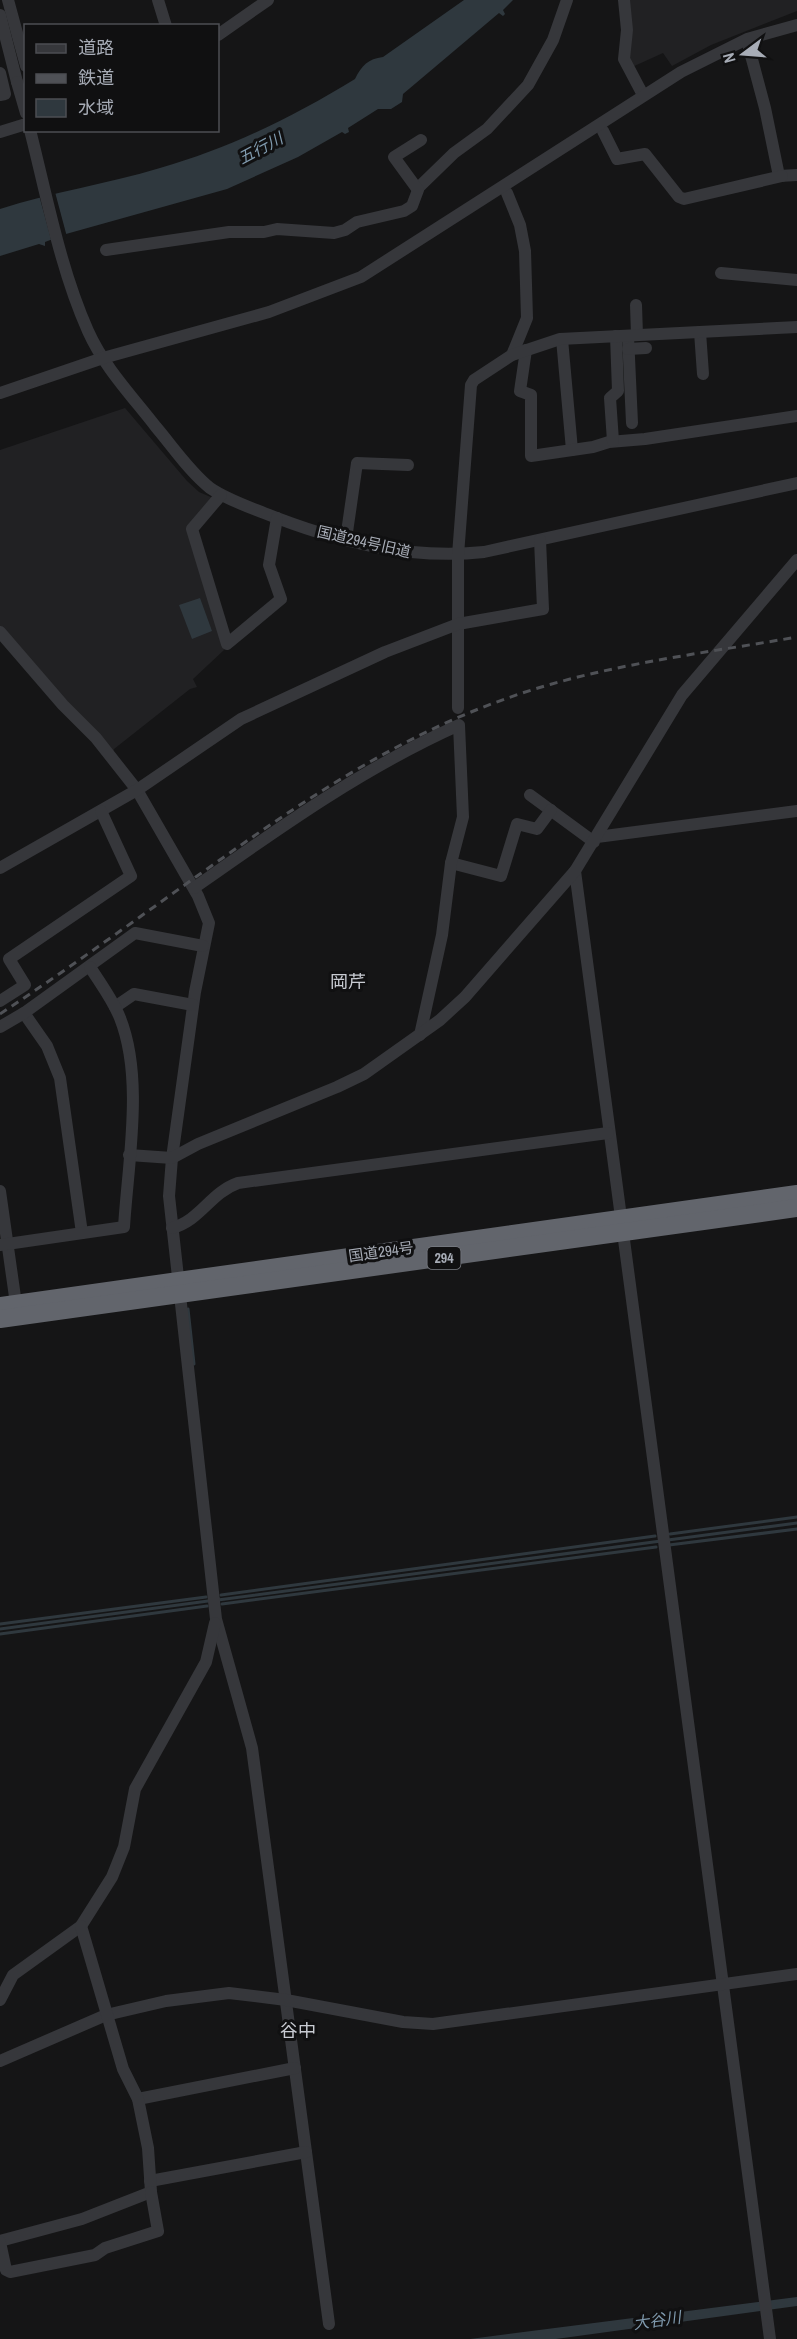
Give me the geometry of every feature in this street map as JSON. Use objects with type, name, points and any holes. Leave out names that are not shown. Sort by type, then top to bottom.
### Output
[{"type":"highway","name":"国道294号","points":[[622,1226],[797,1194]]},
{"type":"highway","name":"国道294号","points":[[8,1305],[180,1287],[622,1226],[797,1208]]},
{"type":"highway","name":"国道294号","points":[[0,1319],[180,1287]]},
{"type":"street","points":[[8,0],[24,59]]},
{"type":"street","points":[[158,0],[165,24]]},
{"type":"street","points":[[219,34],[268,0]]},
{"type":"street","points":[[417,189],[454,153],[487,129],[528,86],[553,40],[567,0]]},
{"type":"street","points":[[624,0],[627,30],[624,59],[643,95]]},
{"type":"street","points":[[0,15],[24,106]]},
{"type":"street","points":[[0,393],[103,358],[270,312],[361,277],[643,95],[739,43],[797,25]]},
{"type":"street","points":[[749,48],[765,108],[778,176],[782,176]]},
{"type":"street","points":[[0,73],[3,94],[12,92],[24,97]]},
{"type":"street","points":[[0,132],[24,125]]},
{"type":"street","points":[[603,130],[617,159],[645,154],[678,197],[684,199],[782,176],[797,175]]},
{"type":"street","name":"国道294号旧道","points":[[31,132],[64,260],[80,310],[103,358],[197,476],[221,495],[277,518],[378,548],[423,555],[458,555],[540,540],[797,483]]},
{"type":"street","points":[[106,250],[229,232],[264,232],[277,229],[333,233],[345,230],[357,222],[404,211],[412,206],[418,196],[417,189],[394,157],[421,140]]},
{"type":"street","points":[[507,193],[519,225],[525,251],[527,307],[527,318],[512,355]]},
{"type":"street","points":[[721,273],[797,280]]},
{"type":"street","points":[[613,441],[610,398],[618,391],[627,339],[636,305]]},
{"type":"street","points":[[458,708],[458,555],[471,385],[474,380],[512,355],[562,339],[627,339],[700,332],[797,327]]},
{"type":"street","points":[[700,332],[703,374]]},
{"type":"street","points":[[562,339],[572,450]]},
{"type":"street","points":[[627,339],[646,348]]},
{"type":"street","points":[[627,339],[632,423]]},
{"type":"street","points":[[526,350],[520,391],[531,396],[531,456],[613,441],[645,439],[797,416]]},
{"type":"street","points":[[346,539],[357,463],[408,465]]},
{"type":"street","points":[[221,495],[192,529],[227,644],[281,599],[269,565],[277,518]]},
{"type":"street","points":[[0,868],[137,790],[241,719],[385,652],[458,624],[543,609],[540,540]]},
{"type":"street","points":[[129,1155],[172,1158],[198,1144],[364,1074],[440,1020],[465,997],[575,871],[682,695],[797,560]]},
{"type":"street","points":[[0,632],[63,705],[96,738],[137,790],[194,888],[208,923],[193,1005],[169,1196],[216,1619],[252,1748],[328,2324]]},
{"type":"street","points":[[194,888],[295,817],[415,744],[459,725],[463,817],[451,863],[442,935],[420,1035]]},
{"type":"street","points":[[530,795],[595,840],[797,811]]},
{"type":"street","points":[[451,863],[501,876],[517,824],[537,829],[551,810]]},
{"type":"street","points":[[0,1001],[25,985],[4,957],[131,876],[101,811]]},
{"type":"street","points":[[575,871],[608,1133],[770,2338]]},
{"type":"street","points":[[0,1027],[24,1013],[135,933],[203,946]]},
{"type":"street","points":[[3,1244],[124,1227],[133,1071],[125,1031],[115,1007],[90,967]]},
{"type":"street","points":[[115,1007],[134,994],[193,1005]]},
{"type":"street","points":[[24,1013],[47,1046],[60,1078],[82,1233]]},
{"type":"street","points":[[172,1228],[188,1224],[223,1189],[238,1183],[608,1133]]},
{"type":"street","points":[[0,1191],[8,1305]]},
{"type":"street","points":[[0,2000],[14,1975],[81,1926],[112,1877],[124,1847],[135,1789],[206,1662],[216,1619]]},
{"type":"street","points":[[81,1926],[123,2070],[138,2099],[148,2148],[150,2187],[158,2231],[105,2248],[95,2255],[10,2272],[6,2270],[0,2241],[82,2218],[150,2187],[306,2152]]},
{"type":"street","points":[[0,2061],[106,2015],[166,2001],[229,1993],[286,2000],[403,2022],[432,2024],[797,1974]]},
{"type":"street","points":[[138,2099],[295,2068]]},
{"type":"shaded area","points":[[627,0],[797,0],[797,11],[711,45],[672,66],[663,53],[630,68],[627,58]]},
{"type":"shaded area","points":[[125,408],[187,481],[199,492],[213,498],[189,526],[224,650],[193,679],[197,687],[190,689],[114,749],[113,753],[0,627],[0,450]]},
{"type":"water","name":"五行川","points":[[464,0],[513,0],[503,10],[505,14],[503,16],[499,13],[403,94],[402,102],[391,109],[378,109],[348,128],[349,132],[345,134],[342,132],[298,157],[227,189],[66,234],[45,242],[45,246],[39,244],[0,256],[0,209],[160,168],[236,141],[308,106],[355,79],[366,63],[383,57]]},
{"type":"water","points":[[200,598],[212,631],[192,639],[179,605]]},
{"type":"water","name":"大谷川","points":[[797,2297],[797,2306],[556,2339],[470,2339]]},
{"type":"pier","points":[[55,192],[67,237],[52,243],[39,195]]},
{"type":"waterway","points":[[188,1309],[194,1364]]},
{"type":"waterway","points":[[670,1534],[797,1517]]},
{"type":"waterway","points":[[668,1540],[797,1523]]},
{"type":"waterway","points":[[669,1545],[797,1529]]},
{"type":"waterway","points":[[221,1595],[655,1536]]},
{"type":"waterway","points":[[218,1598],[218,1600],[661,1541]]},
{"type":"waterway","points":[[222,1604],[656,1547]]},
{"type":"waterway","points":[[0,1624],[206,1597]]},
{"type":"waterway","points":[[0,1629],[208,1601]]},
{"type":"waterway","points":[[0,1634],[207,1606]]},
{"type":"railway","points":[[0,1014],[309,799],[384,754],[463,715],[505,699],[577,677],[797,637]]},
{"type":"district","name":"岡芹","points":[[348,982]]},
{"type":"district","name":"谷中","points":[[298,2031]]}]
